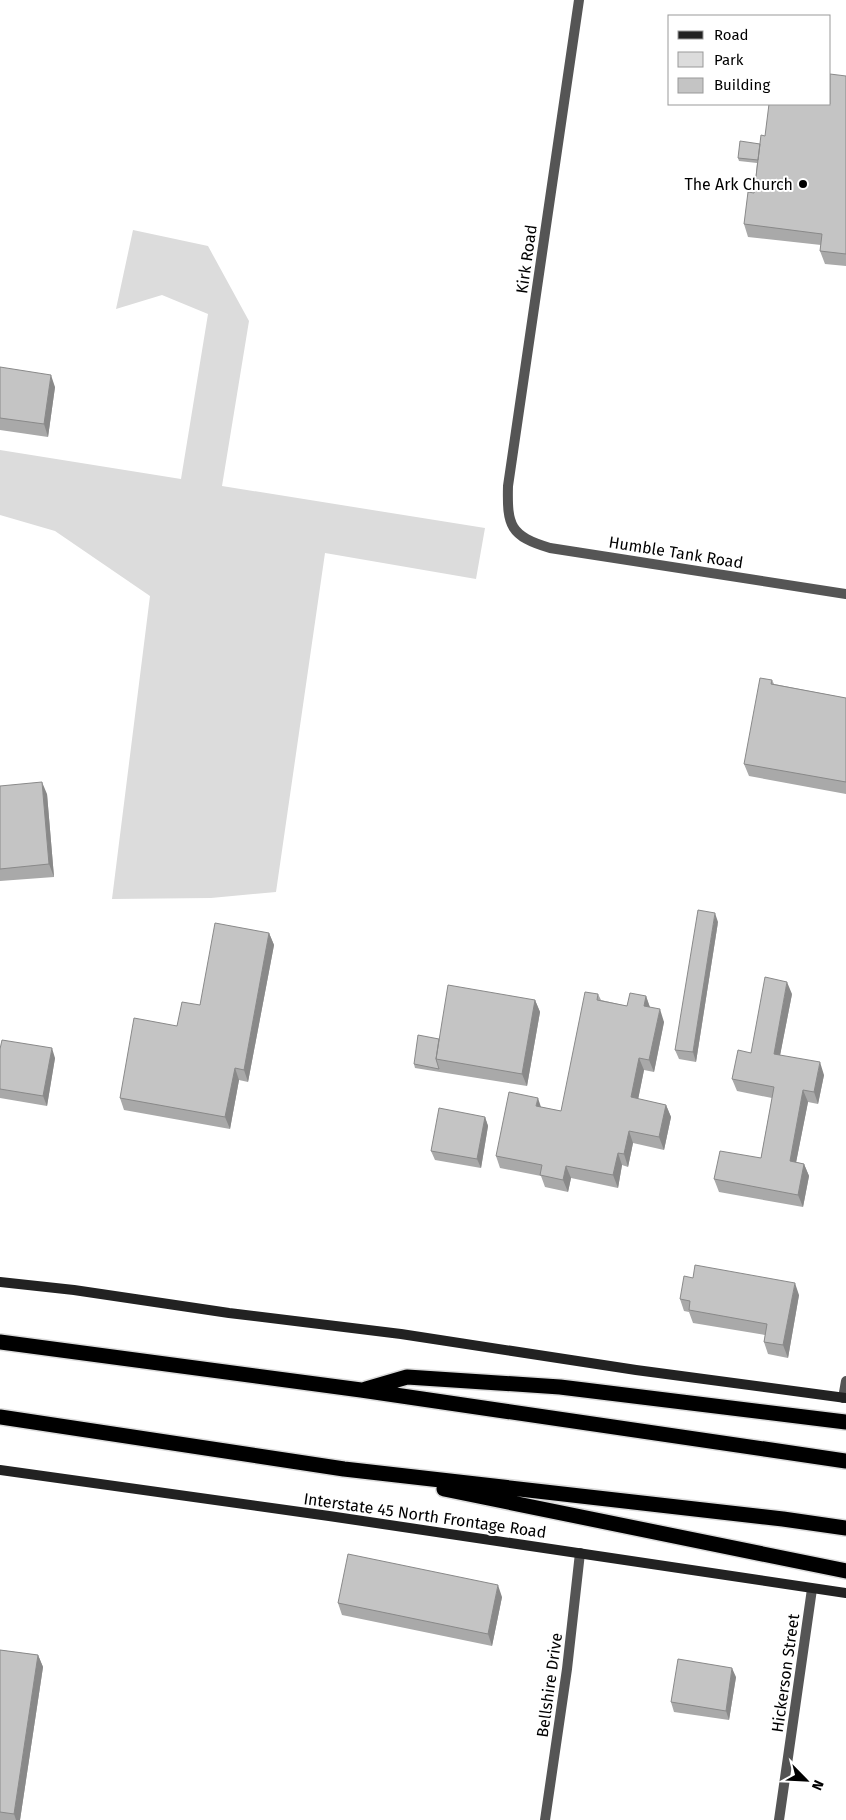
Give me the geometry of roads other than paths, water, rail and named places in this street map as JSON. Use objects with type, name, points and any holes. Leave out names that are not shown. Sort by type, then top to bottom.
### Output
[{"type":"highway","points":[[0,1342],[360,1390],[846,1461]]},
{"type":"highway","points":[[360,1390],[407,1377],[560,1387],[846,1422]]},
{"type":"highway","points":[[0,1417],[344,1469],[783,1519],[846,1528]]},
{"type":"highway","points":[[344,1469],[846,1571]]},
{"type":"main road","points":[[0,1282],[74,1290],[229,1313],[401,1334],[636,1370],[844,1398]]},
{"type":"main road","name":"Interstate 45 North Frontage Road","points":[[0,1470],[330,1516],[846,1593]]},
{"type":"street","name":"Kirk Road","points":[[510,522],[508,486],[579,0]]},
{"type":"street","name":"Humble Tank Road","points":[[510,522],[518,534],[531,542],[550,548],[846,594]]},
{"type":"street","points":[[844,1398],[846,1381]]},
{"type":"street","name":"Bellshire Drive","points":[[545,1820],[567,1669],[580,1553]]},
{"type":"street","name":"Hickerson Street","points":[[779,1820],[812,1589]]},
{"type":"place","name":"The Ark Church","points":[[803,184]]}]
